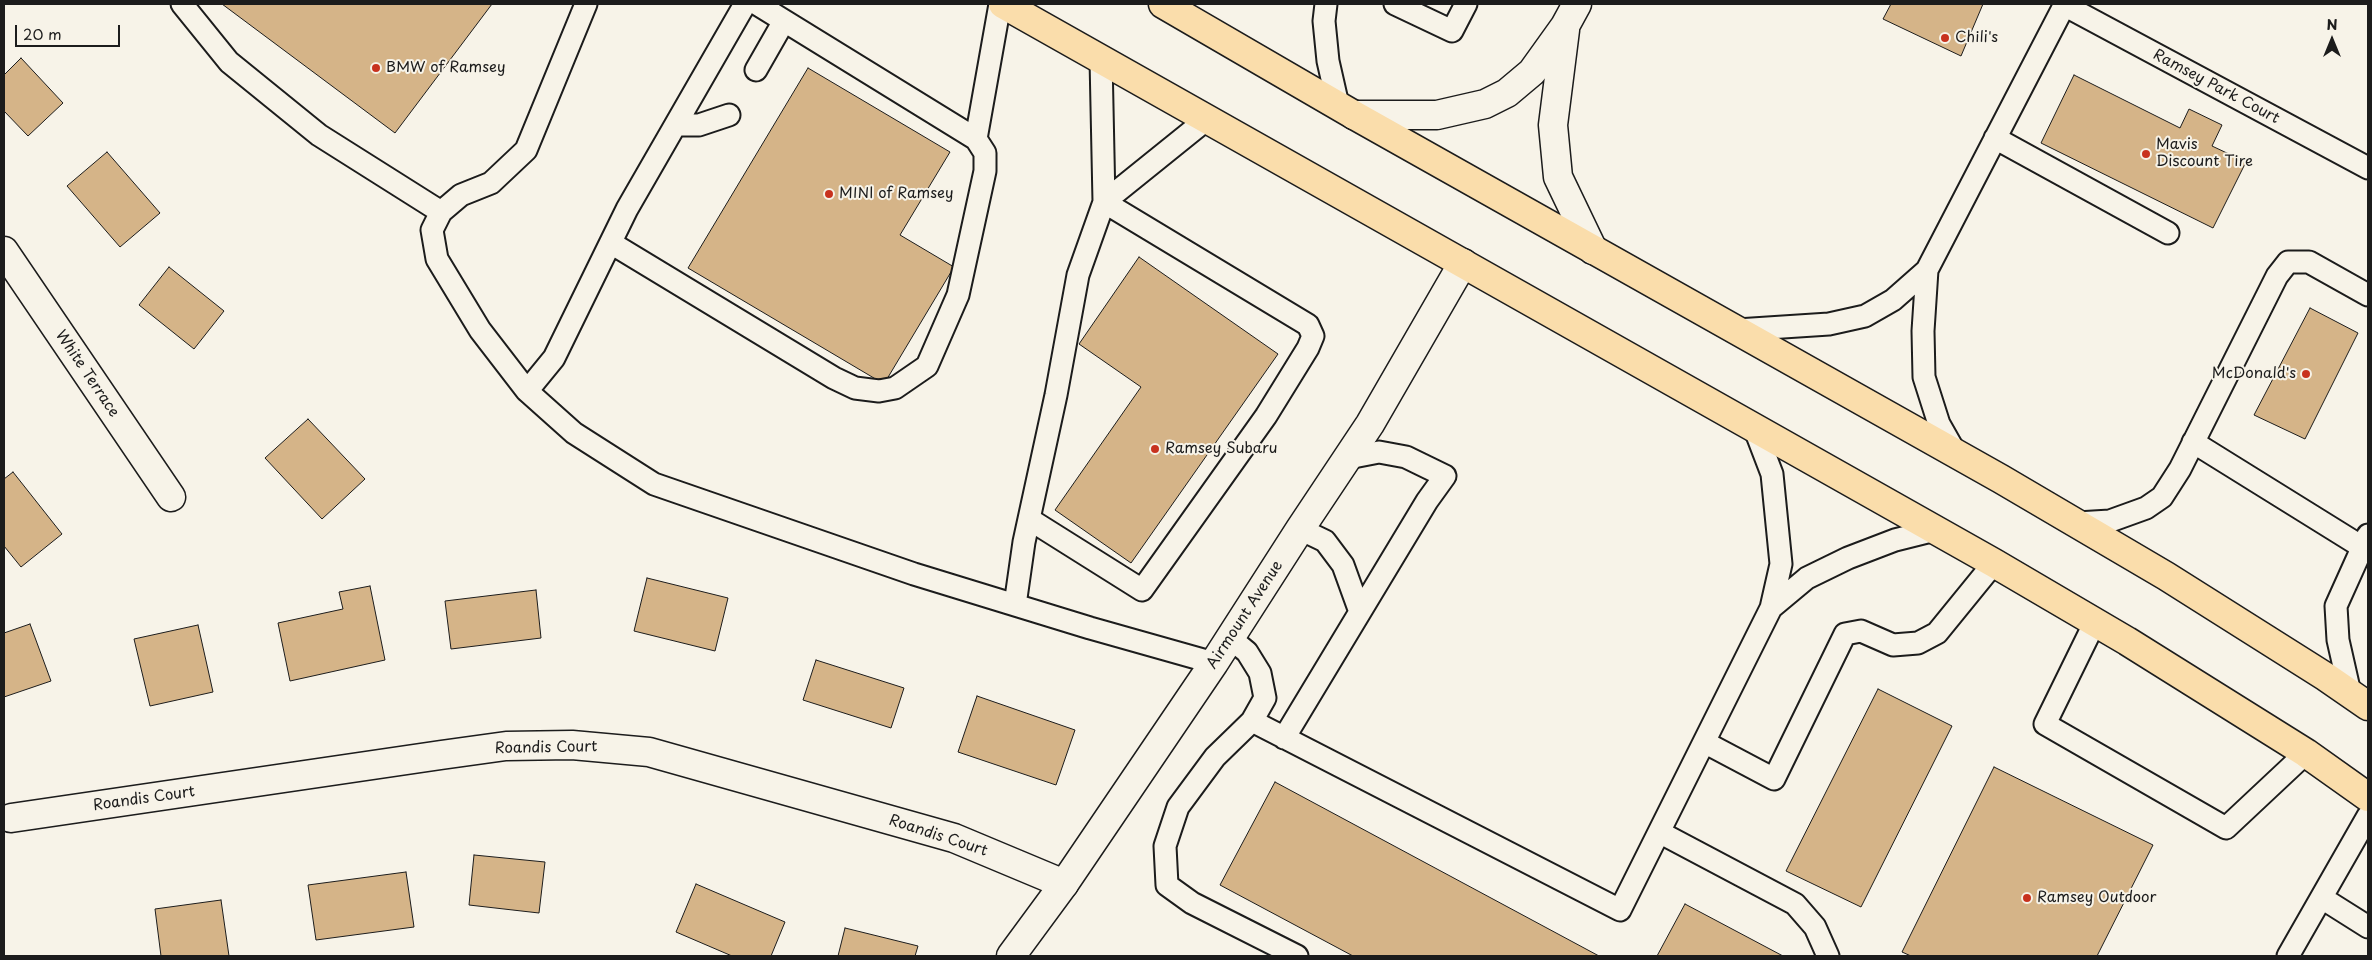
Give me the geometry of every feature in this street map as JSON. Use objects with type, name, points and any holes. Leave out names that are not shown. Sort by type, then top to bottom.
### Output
[{"type":"highway","points":[[1002,4],[1994,563],[2095,622],[2306,753],[2368,797]]},
{"type":"highway","points":[[1163,4],[1346,110],[2076,523],[2166,576],[2359,700]]},
{"type":"street","points":[[1346,110],[1438,115],[1484,104],[1507,93],[1532,72],[1571,15]]},
{"type":"street","points":[[1571,15],[1553,125],[1558,177],[1593,250]]},
{"type":"street","name":"White Terrace","points":[[4,251],[171,497]]},
{"type":"street","name":"Airmount Avenue","points":[[1011,956],[1064,884],[1214,663],[1348,458],[1370,424],[1462,263]]},
{"type":"street","name":"Roandis Court","points":[[11,818],[441,754],[506,746],[572,745],[649,752],[954,838],[1064,884]]},
{"type":"lane","points":[[182,4],[229,62],[311,129],[441,212]]},
{"type":"lane","points":[[586,4],[526,150],[491,183],[461,196],[441,212],[432,230],[437,259],[480,330],[527,391],[574,433],[654,484],[914,574],[1214,663]]},
{"type":"lane","points":[[527,391],[554,358],[627,210],[745,4]]},
{"type":"lane","points":[[610,243],[834,378],[855,388],[879,391],[895,388],[927,366],[958,296],[985,171],[985,153],[976,138],[757,4]]},
{"type":"lane","points":[[976,138],[1002,4]]},
{"type":"lane","points":[[1326,4],[1324,21],[1328,61],[1346,110]]},
{"type":"lane","points":[[1395,4],[1452,31],[1466,4]]},
{"type":"lane","points":[[1736,330],[1829,324],[1864,316],[1893,300],[1927,270],[2064,5]]},
{"type":"lane","name":"Ramsey Park Court","points":[[2064,5],[2368,168]]},
{"type":"lane","points":[[756,70],[784,21]]},
{"type":"lane","points":[[1015,605],[1029,519],[1078,275],[1104,202],[1100,59]]},
{"type":"lane","points":[[676,125],[698,125],[729,115]]},
{"type":"lane","points":[[1104,202],[1207,119]]},
{"type":"lane","points":[[1995,138],[2168,233]]},
{"type":"lane","points":[[1029,519],[1142,590],[1266,416],[1308,348],[1313,336],[1308,325],[1104,202]]},
{"type":"lane","points":[[2076,523],[2110,521],[2146,508],[2162,496],[2180,469],[2277,276],[2288,262],[2309,262],[2368,295]]},
{"type":"lane","points":[[1927,270],[1924,377],[1939,424],[1956,454]]},
{"type":"lane","points":[[1252,721],[1620,910],[1771,608],[1780,564],[1772,474],[1754,427]]},
{"type":"lane","points":[[2193,442],[2365,541],[2336,606],[2338,640],[2359,700]]},
{"type":"lane","points":[[1284,738],[1427,501],[1445,476],[1406,457],[1378,452],[1348,458]]},
{"type":"lane","points":[[1300,529],[1325,541],[1343,564],[1360,612]]},
{"type":"lane","points":[[1771,608],[1807,578],[1848,558],[1895,540],[1935,530]]},
{"type":"lane","points":[[1704,742],[1774,779],[1845,634],[1861,631],[1893,645],[1918,643],[1937,633],[1994,563]]},
{"type":"lane","points":[[2095,622],[2045,724],[2226,828],[2306,753]]},
{"type":"lane","points":[[1230,638],[1248,652],[1260,673],[1265,698],[1252,721],[1215,758],[1178,807],[1165,846],[1167,885],[1192,903],[1297,956]]},
{"type":"lane","points":[[2288,956],[2368,816]]},
{"type":"lane","points":[[1659,832],[1795,904],[1815,927],[1828,956]]},
{"type":"lane","points":[[2322,898],[2368,927]]},
{"type":"building","name":"BMW of Ramsey","points":[[222,4],[492,4],[395,133]]},
{"type":"building","name":"Chili's","points":[[1891,4],[1983,4],[1961,56],[1883,19]]},
{"type":"building","points":[[21,58],[63,103],[28,136],[4,111],[4,75]]},
{"type":"building","name":"MINI of Ramsey","points":[[808,68],[950,152],[900,235],[954,267],[884,384],[688,268]]},
{"type":"building","name":"Mavis Discount Tire","points":[[2074,75],[2180,128],[2189,109],[2222,125],[2212,146],[2246,162],[2213,228],[2041,143]]},
{"type":"building","points":[[107,152],[160,213],[120,247],[67,186]]},
{"type":"building","name":"Ramsey Subaru","points":[[1139,257],[1278,354],[1131,563],[1055,510],[1141,387],[1079,344]]},
{"type":"building","points":[[169,267],[224,311],[194,349],[139,305]]},
{"type":"building","name":"McDonald's","points":[[2310,308],[2358,333],[2305,439],[2254,415]]},
{"type":"building","points":[[308,419],[365,479],[322,519],[265,458]]},
{"type":"building","points":[[13,472],[62,534],[21,567],[4,546],[4,479]]},
{"type":"building","points":[[647,578],[728,598],[715,651],[634,631]]},
{"type":"building","points":[[370,586],[385,660],[290,681],[278,623],[343,609],[339,592]]},
{"type":"building","points":[[536,590],[541,638],[451,649],[445,601]]},
{"type":"building","points":[[30,624],[51,681],[4,697],[4,633]]},
{"type":"building","points":[[198,625],[213,692],[150,706],[134,639]]},
{"type":"building","points":[[816,660],[904,688],[891,728],[803,700]]},
{"type":"building","points":[[1878,689],[1952,726],[1861,907],[1786,871]]},
{"type":"building","points":[[977,696],[1075,730],[1056,785],[958,752]]},
{"type":"building","name":"Ramsey Outdoor","points":[[1994,767],[2153,845],[2097,956],[1911,956],[1902,952]]},
{"type":"building","points":[[1275,782],[1599,956],[1353,956],[1220,885]]},
{"type":"building","points":[[474,855],[545,862],[539,913],[469,905]]},
{"type":"building","points":[[406,872],[414,927],[316,940],[308,885]]},
{"type":"building","points":[[696,884],[785,922],[771,956],[732,956],[676,932]]},
{"type":"building","points":[[221,900],[229,956],[161,956],[155,909]]},
{"type":"building","points":[[1685,904],[1783,956],[1657,956]]},
{"type":"building","points":[[845,928],[918,946],[915,956],[838,956]]},
{"type":"place","name":"Chili's","points":[[1945,38]]},
{"type":"place","name":"BMW of Ramsey","points":[[376,68]]},
{"type":"place","name":"Mavis Discount Tire","points":[[2146,154]]},
{"type":"place","name":"MINI of Ramsey","points":[[829,194]]},
{"type":"place","name":"McDonald's","points":[[2306,374]]},
{"type":"place","name":"Ramsey Subaru","points":[[1155,449]]},
{"type":"place","name":"Ramsey Outdoor","points":[[2027,898]]}]
